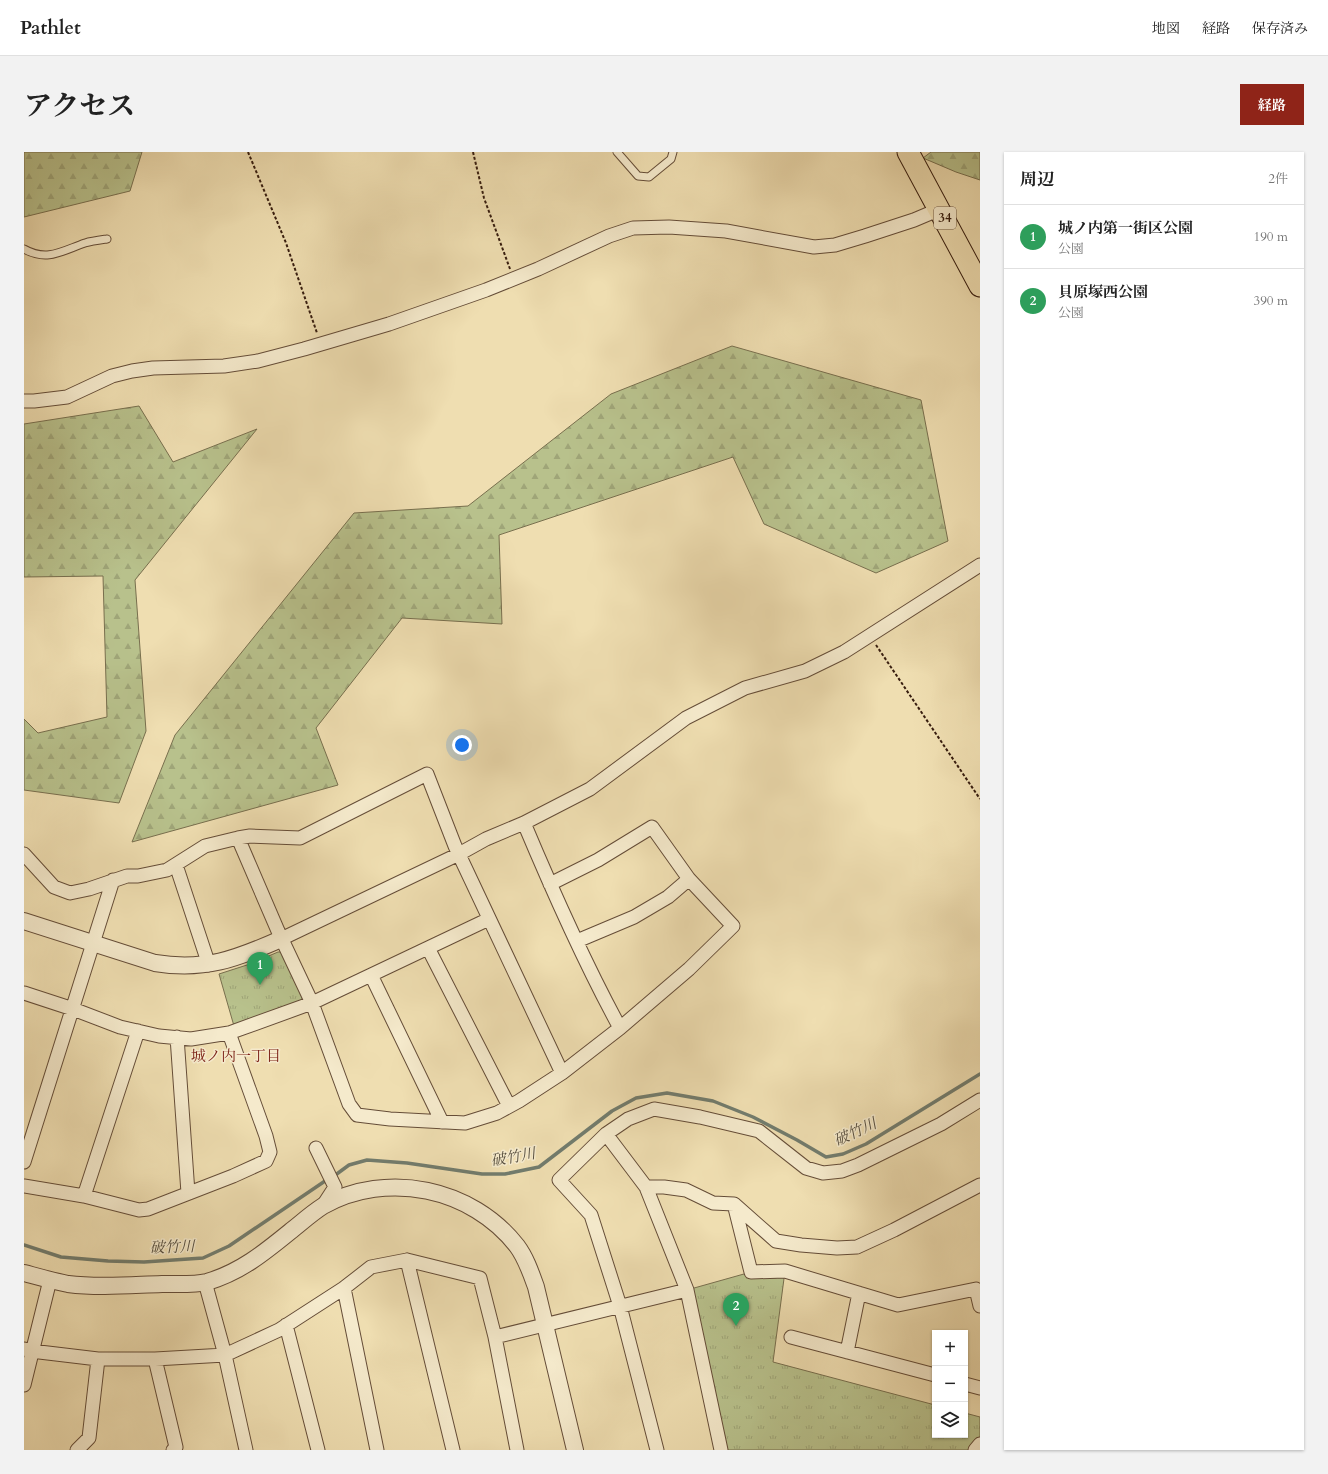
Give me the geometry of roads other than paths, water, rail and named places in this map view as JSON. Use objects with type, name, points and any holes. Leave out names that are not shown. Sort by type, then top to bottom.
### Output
[{"type":"main road","name":"34","points":[[908,152],[940,209],[980,286]]},
{"type":"street","points":[[24,401],[34,402],[67,397],[112,376],[132,371],[153,368],[224,366],[258,361],[304,350],[389,324],[514,280],[609,236],[633,228],[669,227],[726,231],[814,247],[842,243],[914,220],[940,209]]},
{"type":"street","points":[[24,921],[155,963],[182,966],[208,964],[246,955],[459,854],[486,839],[524,823],[590,789],[686,718],[745,688],[805,671],[844,652],[980,565]]},
{"type":"street","points":[[24,854],[46,880],[54,887],[61,891],[70,893],[89,889],[127,876],[138,876],[167,870],[205,846],[238,838],[250,836],[300,838],[427,774],[459,854],[562,1073]]},
{"type":"street","points":[[524,823],[550,884],[599,989],[620,1028]]},
{"type":"street","points":[[238,838],[281,939],[312,1003],[350,1104],[357,1115],[465,1123],[497,1112],[519,1101],[562,1073],[620,1028],[689,968],[733,926],[689,879],[652,827],[598,860],[550,884]]},
{"type":"street","points":[[176,865],[208,964]]},
{"type":"street","points":[[577,941],[634,917],[668,897],[689,879]]},
{"type":"street","points":[[24,1162],[113,880]]},
{"type":"street","points":[[24,993],[73,1009],[120,1027],[159,1036],[191,1039],[229,1033],[312,1003],[489,919]]},
{"type":"street","points":[[428,948],[509,1106]]},
{"type":"street","points":[[372,975],[442,1122]]},
{"type":"street","points":[[84,1196],[138,1031]]},
{"type":"street","points":[[24,1186],[84,1196],[139,1210],[148,1209],[233,1176],[266,1161],[270,1152],[266,1136],[229,1033]]},
{"type":"street","points":[[177,1037],[188,1193]]},
{"type":"street","points":[[657,1450],[620,1306],[591,1215],[560,1180],[606,1134],[628,1119],[654,1109],[700,1116],[759,1131],[806,1168],[823,1173],[842,1171],[858,1165],[941,1124],[980,1100]]},
{"type":"street","points":[[606,1134],[646,1187],[687,1290],[721,1450]]},
{"type":"street","points":[[316,1148],[334,1182],[335,1187],[322,1207]]},
{"type":"street","points":[[646,1187],[664,1187],[686,1190],[713,1203],[734,1204],[776,1240],[838,1248],[856,1247],[894,1230],[980,1185]]},
{"type":"street","points":[[24,1273],[50,1280],[96,1286],[206,1282],[232,1273],[250,1263],[322,1207],[343,1196],[365,1190],[391,1187],[414,1188],[443,1194],[464,1202],[486,1216],[517,1246],[529,1266],[536,1287],[575,1450]]},
{"type":"street","points":[[734,1204],[751,1272],[785,1271],[898,1305],[978,1287],[980,1306]]},
{"type":"street","points":[[406,1260],[453,1450]]},
{"type":"street","points":[[28,1350],[98,1358],[155,1359],[225,1355],[286,1325],[344,1288],[371,1267],[406,1260],[480,1278],[495,1338],[517,1450]]},
{"type":"street","points":[[24,1385],[28,1350],[50,1280]]},
{"type":"street","points":[[206,1282],[225,1355],[246,1450]]},
{"type":"street","points":[[344,1288],[378,1450]]},
{"type":"street","points":[[495,1338],[687,1290]]},
{"type":"street","points":[[846,1352],[859,1293]]},
{"type":"street","points":[[286,1325],[318,1450]]},
{"type":"street","points":[[792,1337],[932,1375]]},
{"type":"street","points":[[77,1450],[89,1438],[98,1358]]},
{"type":"street","points":[[155,1359],[176,1449]]},
{"type":"street","points":[[968,1385],[980,1388]]},
{"type":"street","points":[[975,1450],[980,1444]]},
{"type":"lane","points":[[617,152],[638,176],[649,177],[671,159],[673,152]]},
{"type":"lane","points":[[24,248],[34,254],[46,255],[62,252],[86,243],[107,239]]},
{"type":"waterway","name":"破竹川","points":[[334,1176],[349,1165],[367,1160],[407,1163],[482,1174],[505,1174],[539,1167],[612,1111],[636,1098],[667,1093],[713,1101],[753,1117],[826,1157],[843,1154],[866,1144],[980,1074]]},
{"type":"waterway","name":"破竹川","points":[[24,1245],[61,1257],[108,1261],[144,1262],[203,1258],[229,1246],[328,1179]]},
{"type":"place","name":"城ノ内第一街区公園","points":[[260,985]]},
{"type":"place","name":"貝原塚西公園","points":[[736,1326]]},
{"type":"district","name":"城ノ内一丁目","points":[[236,1056]]}]
